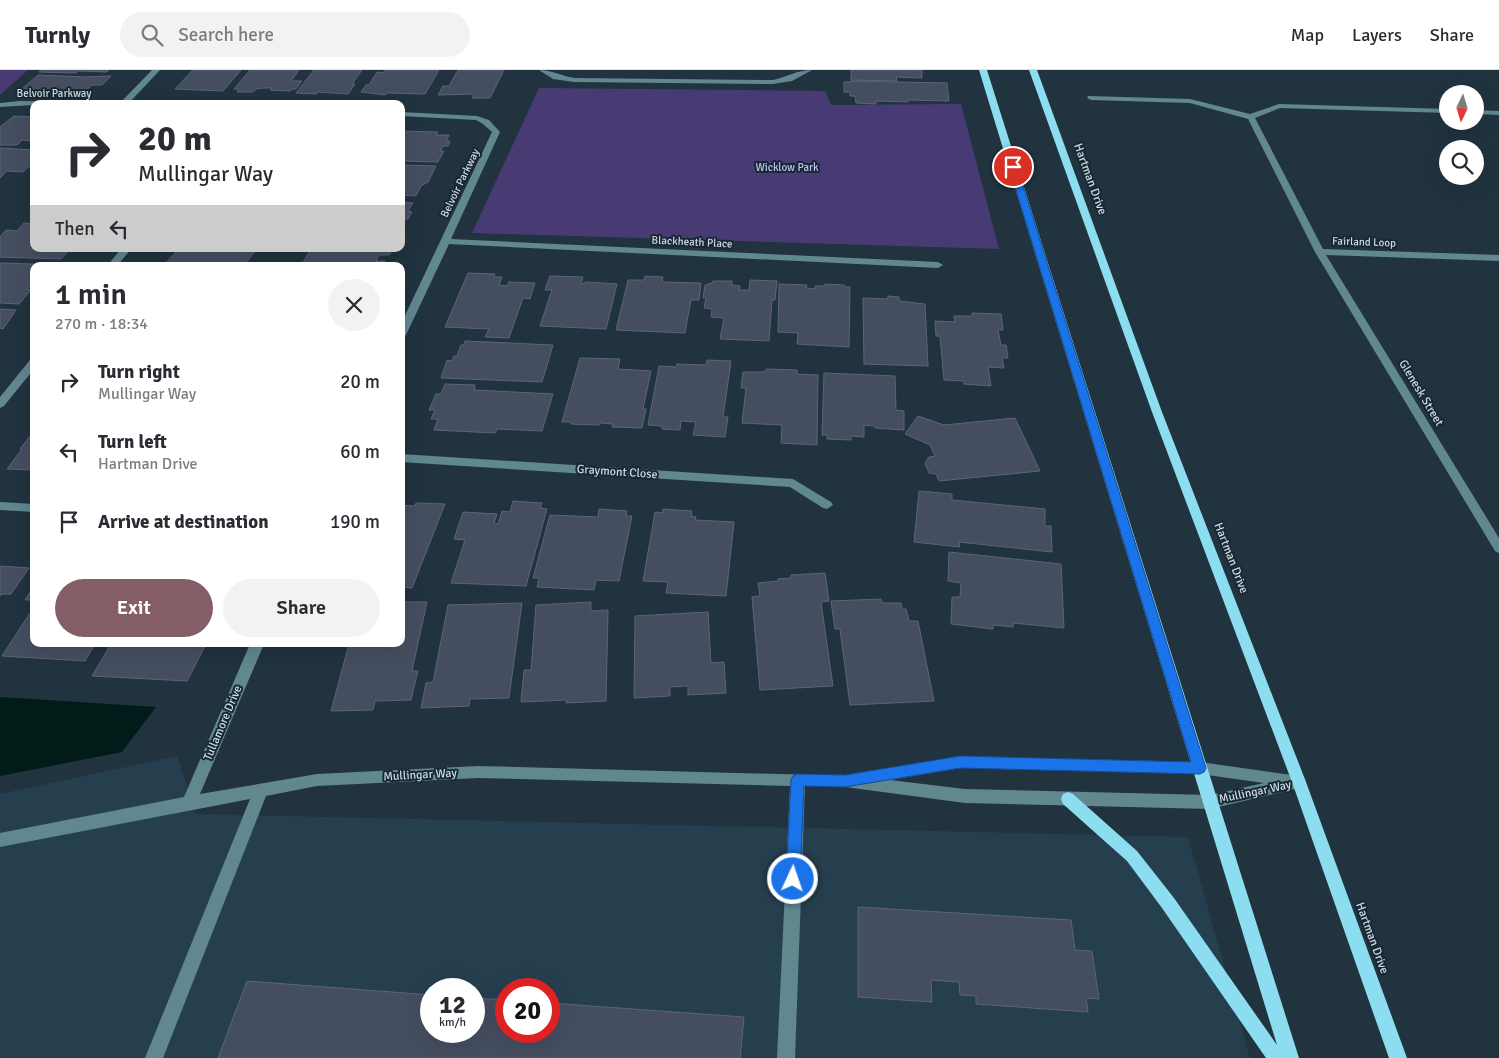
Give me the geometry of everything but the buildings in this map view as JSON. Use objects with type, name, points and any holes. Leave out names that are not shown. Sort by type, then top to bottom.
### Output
[{"type":"main road","points":[[983,70],[1290,1058]]},
{"type":"main road","name":"Hartman Drive","points":[[1033,70],[1157,412],[1299,782],[1398,1058]]},
{"type":"main road","points":[[1068,799],[1132,856],[1168,903],[1276,1058]]},
{"type":"street","points":[[127,100],[156,70]]},
{"type":"street","points":[[543,70],[556,77],[574,80],[773,82],[789,79],[808,70]]},
{"type":"street","points":[[1091,98],[1190,100],[1251,117],[1279,106],[1439,111]]},
{"type":"street","name":"Belvoir Parkway","points":[[0,105],[30,103]]},
{"type":"street","points":[[1484,112],[1499,113]]},
{"type":"street","name":"Belvoir Parkway","points":[[405,114],[477,118],[486,122],[496,132],[405,326]]},
{"type":"street","name":"Fairland Loop","points":[[1251,117],[1320,252],[1499,258]]},
{"type":"street","name":"Blackheath Place","points":[[445,241],[938,265]]},
{"type":"street","points":[[115,262],[124,252]]},
{"type":"street","name":"Glenesk Street","points":[[1320,252],[1499,548]]},
{"type":"street","points":[[0,404],[30,367]]},
{"type":"street","name":"Graymont Close","points":[[405,458],[793,483],[827,505]]},
{"type":"street","points":[[0,506],[30,508]]},
{"type":"street","name":"Tullamore Drive","points":[[189,802],[256,647]]},
{"type":"street","name":"Mullingar Way","points":[[845,781],[960,762],[1200,768],[1299,782]]},
{"type":"street","name":"Mullingar Way","points":[[0,840],[189,802],[317,780],[478,772],[845,781],[965,796],[1210,802],[1299,782]]},
{"type":"street","points":[[786,1058],[798,780]]},
{"type":"street","points":[[154,1058],[261,790]]},
{"type":"shaded area","points":[[0,697],[156,707],[122,752],[0,776]]},
{"type":"shaded area","points":[[177,756],[196,814],[1188,837],[1250,1058],[0,1058],[0,794]]},
{"type":"green space","points":[[0,70],[28,70],[0,95]]},
{"type":"green space","name":"Wicklow Park","points":[[539,88],[825,91],[831,105],[961,104],[999,249],[472,233]]},
{"type":"route","points":[[793,879],[798,780],[845,781],[960,762],[1200,768],[1013,167]]}]
